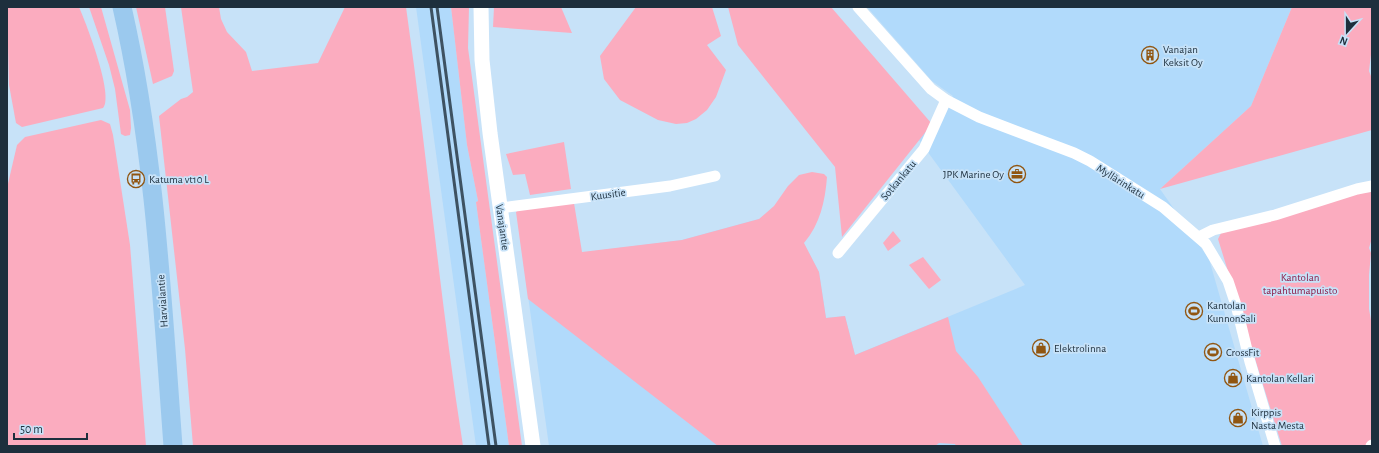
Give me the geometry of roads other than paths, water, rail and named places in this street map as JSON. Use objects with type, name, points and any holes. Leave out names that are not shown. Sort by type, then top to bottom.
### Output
[{"type":"highway","name":"Harvialantie","points":[[109,7],[148,156]]},
{"type":"highway","name":"Harvialantie","points":[[122,7],[135,73],[148,156],[158,248],[173,446]]},
{"type":"street","name":"Vanajantie","points":[[481,7],[482,60],[500,208],[533,446]]},
{"type":"street","name":"Myllärinkatu","points":[[858,7],[931,89],[946,100],[980,117],[1074,153],[1090,161],[1163,208],[1200,237],[1215,256],[1228,281],[1275,446]]},
{"type":"street","name":"Sotkankatu","points":[[838,253],[924,149],[946,100]]},
{"type":"street","name":"Kuusitie","points":[[500,208],[670,186],[715,176]]},
{"type":"street","points":[[1200,237],[1213,230],[1275,215],[1357,189],[1372,186]]},
{"type":"railway","points":[[431,7],[489,446]]},
{"type":"railway","points":[[437,7],[496,446]]},
{"type":"place","name":"Vanajan Keksit Oy","points":[[1150,55]]},
{"type":"place","name":"JPK Marine Oy","points":[[1017,174]]},
{"type":"place","name":"Katuma vt10 L","points":[[136,179]]},
{"type":"place","name":"Kantolan KunnonSali","points":[[1194,311]]},
{"type":"place","name":"Elektrolinna","points":[[1041,348]]},
{"type":"place","name":"CrossFit","points":[[1213,352]]},
{"type":"place","name":"Kantolan Kellari","points":[[1233,378]]},
{"type":"place","name":"Kirppis Nasta Mesta","points":[[1238,418]]},
{"type":"park label","name":"Kantolan tapahtumapuisto","points":[[1300,283]]}]
